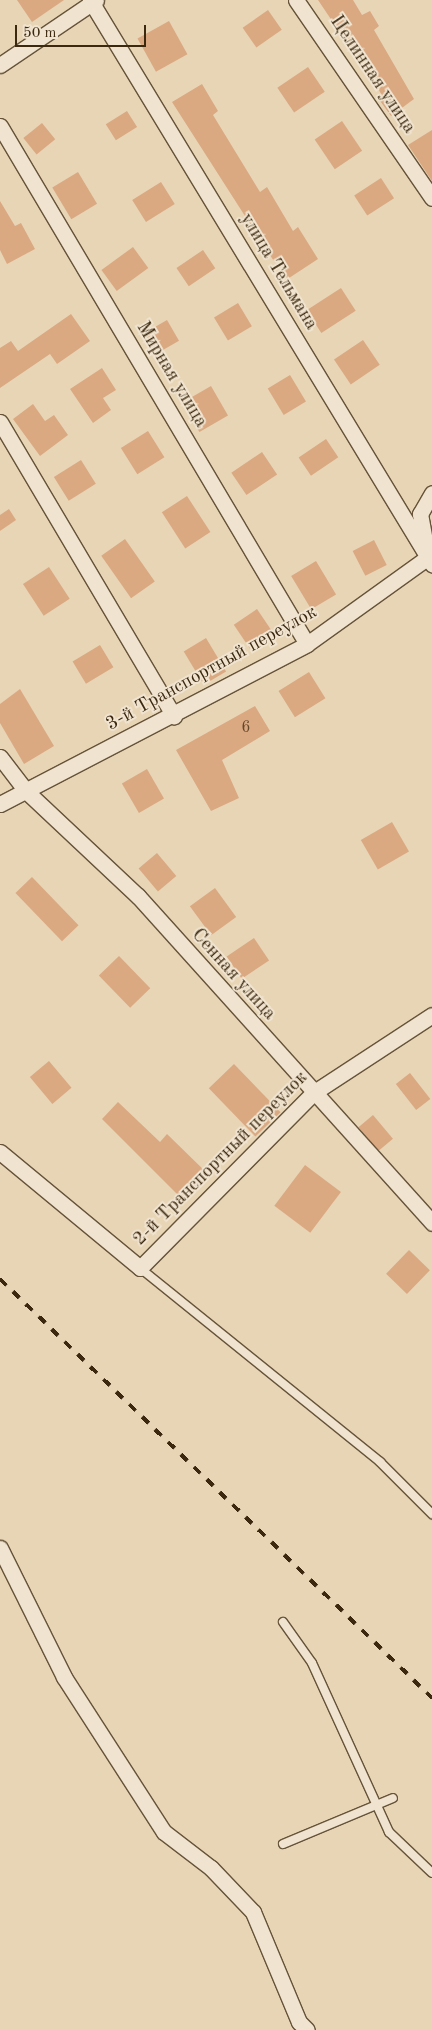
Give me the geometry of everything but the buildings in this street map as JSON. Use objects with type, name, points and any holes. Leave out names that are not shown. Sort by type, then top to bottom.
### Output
[{"type":"street","name":"Целинная улица","points":[[296,0],[432,198]]},
{"type":"street","points":[[0,65],[93,1]]},
{"type":"street","name":"улица Тельмана","points":[[93,1],[430,560]]},
{"type":"street","name":"Мирная улица","points":[[0,126],[307,644]]},
{"type":"street","points":[[0,422],[174,716]]},
{"type":"street","points":[[430,560],[420,514],[432,493]]},
{"type":"street","name":"3-й Транспортный переулок","points":[[0,804],[174,716],[307,644],[430,560]]},
{"type":"street","name":"Сенная улица","points":[[0,757],[26,791],[138,896],[313,1093],[432,1223]]},
{"type":"street","name":"2-й Транспортный переулок","points":[[140,1268],[313,1093],[432,1016]]},
{"type":"street","points":[[0,1152],[140,1268]]},
{"type":"street","points":[[0,1548],[64,1677],[164,1832],[211,1868],[253,1912],[299,2022],[307,2030]]},
{"type":"lane","points":[[140,1268],[380,1462],[432,1514]]},
{"type":"lane","points":[[284,1622],[312,1663],[389,1832],[432,1873]]},
{"type":"lane","points":[[283,1844],[393,1798]]},
{"type":"railway","points":[[0,1279],[432,1698]]}]
